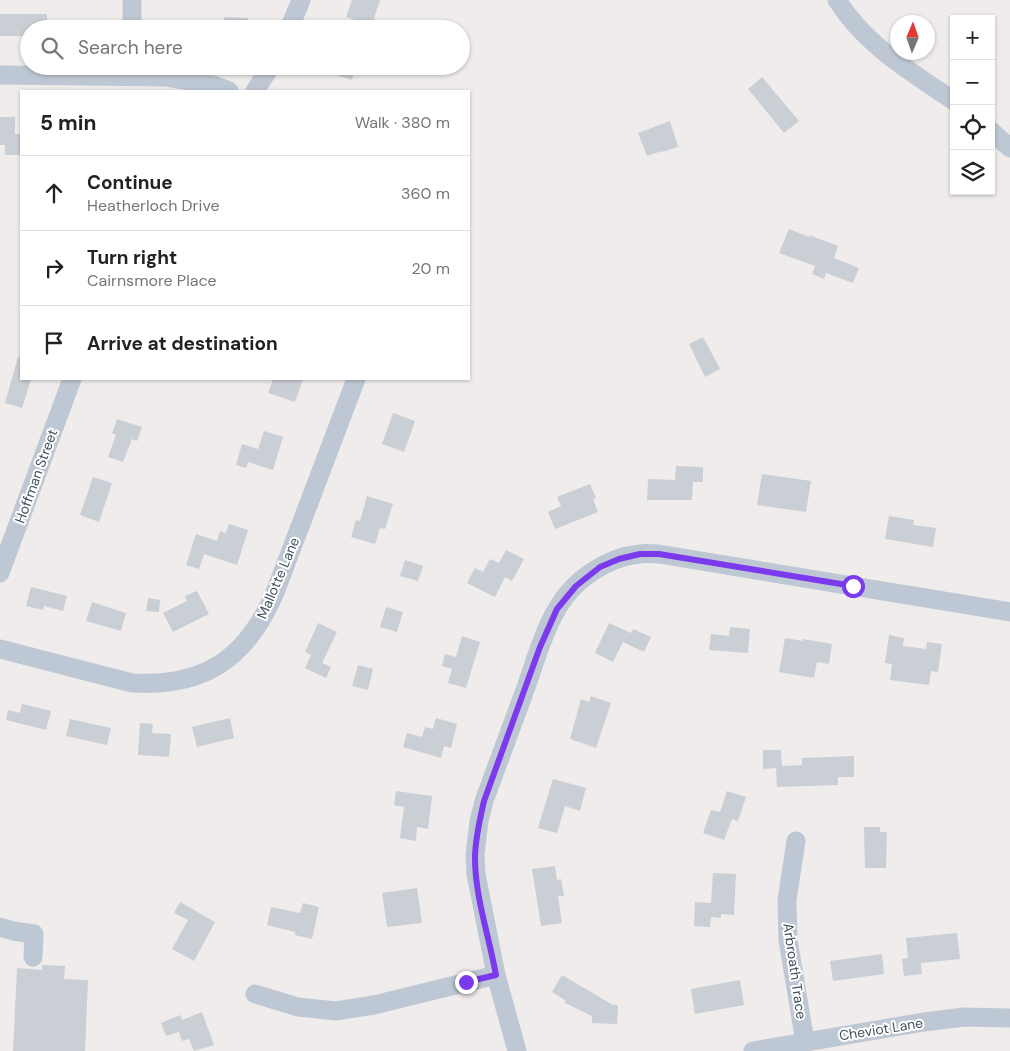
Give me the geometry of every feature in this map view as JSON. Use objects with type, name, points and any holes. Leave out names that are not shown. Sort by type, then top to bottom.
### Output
[{"type":"street","points":[[132,0],[132,20]]},
{"type":"street","points":[[292,20],[300,0]]},
{"type":"street","points":[[837,0],[850,19],[879,48],[950,99]]},
{"type":"street","points":[[0,75],[20,74]]},
{"type":"street","points":[[154,75],[226,90]]},
{"type":"street","points":[[256,90],[265,75]]},
{"type":"street","points":[[995,134],[1010,148]]},
{"type":"street","name":"Hoffman Street","points":[[0,573],[72,380]]},
{"type":"street","name":"Mallotte Lane","points":[[0,649],[132,683],[155,684],[194,676],[223,663],[246,642],[265,615],[356,380]]},
{"type":"street","points":[[517,1051],[496,975],[476,874],[475,855],[479,821],[484,801],[540,647],[557,609],[568,593],[583,579],[600,567],[619,559],[640,554],[659,554],[1010,612]]},
{"type":"street","name":"Arbroath Trace","points":[[796,840],[787,900],[788,940],[805,1042]]},
{"type":"street","points":[[0,927],[14,932],[34,934],[33,957]]},
{"type":"street","points":[[255,994],[298,1007],[336,1011],[374,1005],[496,975]]},
{"type":"street","name":"Cheviot Lane","points":[[753,1051],[932,1021],[964,1017],[1010,1018]]},
{"type":"building","points":[[352,0],[380,0],[374,20],[356,20],[346,17]]},
{"type":"building","points":[[0,14],[47,14],[47,20],[20,20],[20,36],[0,36]]},
{"type":"building","points":[[224,17],[248,18],[248,20],[224,20]]},
{"type":"building","points":[[336,75],[353,75],[352,80]]},
{"type":"building","points":[[762,77],[799,121],[784,133],[748,89]]},
{"type":"building","points":[[0,117],[15,117],[15,134],[20,134],[20,155],[5,155],[5,145],[0,145]]},
{"type":"building","points":[[670,121],[678,147],[647,156],[638,133]]},
{"type":"building","points":[[789,229],[838,246],[834,258],[859,268],[853,283],[826,273],[824,279],[812,274],[815,266],[779,253]]},
{"type":"building","points":[[703,337],[720,369],[705,377],[689,344]]},
{"type":"building","points":[[18,357],[20,357],[20,380],[31,380],[22,408],[5,403]]},
{"type":"building","points":[[273,380],[303,380],[295,402],[268,393]]},
{"type":"building","points":[[393,413],[415,421],[404,452],[382,444]]},
{"type":"building","points":[[117,419],[142,427],[137,441],[132,439],[123,462],[108,457],[116,435],[112,433]]},
{"type":"building","points":[[264,431],[283,437],[273,470],[248,462],[246,468],[236,465],[242,444],[258,449]]},
{"type":"building","points":[[676,466],[703,467],[703,482],[693,482],[692,500],[647,500],[648,479],[675,480]]},
{"type":"building","points":[[762,474],[811,481],[806,512],[757,505]]},
{"type":"building","points":[[93,477],[112,483],[99,522],[80,515]]},
{"type":"building","points":[[590,484],[596,498],[593,499],[598,512],[555,529],[548,512],[561,506],[557,497]]},
{"type":"building","points":[[367,496],[393,504],[385,529],[380,528],[375,544],[351,537],[356,520],[360,521]]},
{"type":"building","points":[[889,516],[914,520],[913,525],[936,528],[933,547],[885,539]]},
{"type":"building","points":[[229,524],[248,530],[237,565],[204,554],[199,569],[186,565],[196,534],[217,541],[220,531],[226,533]]},
{"type":"building","points":[[506,550],[524,559],[512,581],[505,577],[495,597],[467,583],[475,568],[483,572],[490,559],[499,563]]},
{"type":"building","points":[[405,560],[423,566],[418,581],[400,576]]},
{"type":"building","points":[[31,587],[67,596],[63,611],[44,606],[43,610],[26,606]]},
{"type":"building","points":[[197,591],[209,614],[173,632],[163,613],[187,601],[185,596]]},
{"type":"building","points":[[148,598],[160,600],[159,612],[146,611]]},
{"type":"building","points":[[92,602],[126,613],[121,631],[86,621]]},
{"type":"building","points":[[386,607],[403,612],[397,632],[380,627]]},
{"type":"building","points":[[318,623],[337,632],[322,663],[331,667],[326,678],[305,668],[311,655],[305,652]]},
{"type":"building","points":[[609,623],[631,633],[633,629],[651,637],[644,652],[623,642],[613,662],[595,653]]},
{"type":"building","points":[[730,627],[750,629],[748,653],[709,650],[711,634],[729,636]]},
{"type":"building","points":[[889,635],[904,638],[903,646],[926,649],[927,642],[942,644],[938,672],[931,671],[929,685],[890,680],[892,664],[885,663]]},
{"type":"building","points":[[462,636],[480,642],[466,688],[448,683],[452,669],[442,666],[445,654],[456,657]]},
{"type":"building","points":[[785,638],[832,644],[829,664],[817,662],[814,678],[779,672]]},
{"type":"building","points":[[358,665],[373,669],[368,690],[352,686]]},
{"type":"building","points":[[591,696],[611,703],[596,748],[570,739],[581,699],[589,702]]},
{"type":"building","points":[[22,704],[51,711],[46,730],[6,720],[8,710],[20,713]]},
{"type":"building","points":[[230,718],[234,738],[197,747],[192,727]]},
{"type":"building","points":[[436,718],[457,724],[451,748],[444,746],[441,758],[403,747],[407,733],[422,737],[425,727],[433,729]]},
{"type":"building","points":[[70,719],[111,728],[107,745],[66,736]]},
{"type":"building","points":[[140,723],[153,724],[152,733],[171,734],[169,757],[138,755]]},
{"type":"building","points":[[763,750],[781,750],[782,766],[802,765],[802,758],[854,756],[854,777],[838,777],[838,785],[777,787],[776,768],[763,769]]},
{"type":"building","points":[[553,779],[586,788],[580,811],[565,806],[557,833],[538,828]]},
{"type":"building","points":[[396,791],[432,796],[428,829],[417,827],[416,841],[400,838],[404,807],[394,805]]},
{"type":"building","points":[[727,791],[746,797],[738,821],[732,819],[724,840],[703,833],[711,810],[720,812]]},
{"type":"building","points":[[864,827],[880,827],[880,832],[887,832],[886,868],[865,868]]},
{"type":"building","points":[[555,866],[557,880],[561,879],[564,896],[558,896],[562,923],[541,926],[532,869]]},
{"type":"building","points":[[713,873],[736,874],[734,915],[721,914],[721,918],[711,917],[710,927],[694,926],[695,902],[711,903]]},
{"type":"building","points":[[417,888],[422,923],[387,927],[382,893]]},
{"type":"building","points":[[180,902],[215,922],[194,961],[172,949],[188,920],[174,913]]},
{"type":"building","points":[[303,903],[319,907],[312,939],[295,935],[295,932],[267,925],[271,907],[300,913]]},
{"type":"building","points":[[957,933],[960,959],[921,963],[922,974],[904,976],[902,959],[908,958],[906,938]]},
{"type":"building","points":[[882,954],[884,974],[833,981],[830,961]]},
{"type":"building","points":[[42,965],[65,966],[64,979],[88,980],[85,1051],[13,1051],[17,968],[42,970]]},
{"type":"building","points":[[562,975],[613,1005],[618,1005],[617,1024],[592,1023],[592,1016],[565,1003],[565,1000],[552,992]]},
{"type":"building","points":[[740,980],[744,1005],[695,1014],[691,989]]},
{"type":"building","points":[[202,1012],[214,1045],[194,1051],[189,1039],[182,1041],[179,1032],[166,1036],[161,1023],[180,1015],[182,1020]]},
{"type":"route","points":[[466,982],[496,975],[476,874],[475,855],[479,821],[484,801],[540,647],[557,609],[568,593],[600,567],[619,559],[640,554],[682,557],[853,586]]}]
